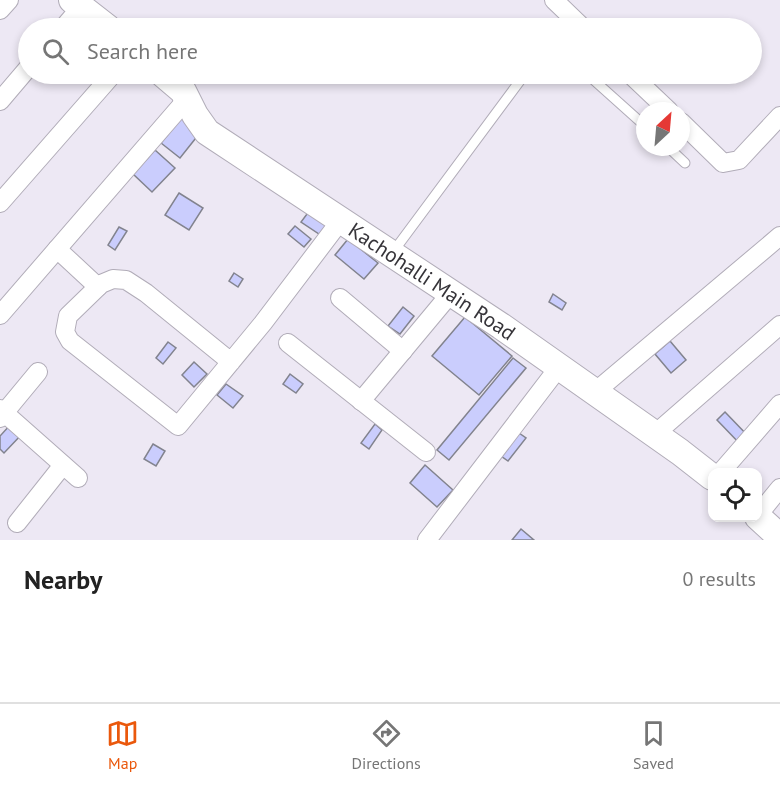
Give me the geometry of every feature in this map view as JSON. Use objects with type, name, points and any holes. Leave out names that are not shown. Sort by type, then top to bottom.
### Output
[{"type":"street","points":[[0,10],[9,0]]},
{"type":"street","points":[[554,0],[573,18]]},
{"type":"street","points":[[69,18],[77,4],[95,18]]},
{"type":"street","points":[[0,100],[18,79]]},
{"type":"street","points":[[0,203],[104,84]]},
{"type":"street","name":"Kachohalli Main Road","points":[[175,84],[183,91],[207,132],[451,293],[655,434],[708,474]]},
{"type":"street","points":[[641,84],[660,102]]},
{"type":"street","points":[[0,315],[187,99]]},
{"type":"street","points":[[690,131],[723,163],[739,160],[780,116]]},
{"type":"street","points":[[231,362],[146,292],[126,280],[113,279],[100,284],[68,316],[64,332],[69,341],[178,426],[231,362],[263,323],[341,220]]},
{"type":"street","points":[[595,392],[779,238]]},
{"type":"street","points":[[57,249],[98,287]]},
{"type":"street","points":[[362,400],[451,293]]},
{"type":"street","points":[[340,298],[403,351]]},
{"type":"street","points":[[655,434],[780,325]]},
{"type":"street","points":[[288,343],[426,452]]},
{"type":"street","points":[[427,540],[559,367]]},
{"type":"street","points":[[38,372],[2,413],[78,478]]},
{"type":"street","points":[[724,468],[780,404]]},
{"type":"street","points":[[17,523],[63,465]]},
{"type":"street","points":[[762,511],[780,488]]},
{"type":"street","points":[[762,520],[780,537]]},
{"type":"lane","points":[[392,254],[518,84]]},
{"type":"lane","points":[[598,84],[636,118]]},
{"type":"lane","points":[[678,156],[685,163]]},
{"type":"building","points":[[184,114],[203,129],[180,158],[161,143]]},
{"type":"building","points":[[155,150],[175,168],[152,192],[133,174]]},
{"type":"building","points":[[179,193],[203,208],[189,230],[165,215]]},
{"type":"building","points":[[310,210],[330,224],[322,236],[301,222]]},
{"type":"building","points":[[295,226],[311,239],[304,247],[288,234]]},
{"type":"building","points":[[119,227],[127,231],[115,250],[108,245]]},
{"type":"building","points":[[348,239],[378,263],[364,279],[335,255]]},
{"type":"building","points":[[234,273],[243,279],[238,287],[229,281]]},
{"type":"building","points":[[553,294],[566,303],[562,310],[549,302]]},
{"type":"building","points":[[403,307],[414,316],[400,334],[388,326]]},
{"type":"building","points":[[465,317],[512,356],[479,395],[432,356]]},
{"type":"building","points":[[670,341],[686,360],[671,373],[655,354]]},
{"type":"building","points":[[168,342],[176,348],[163,364],[156,358]]},
{"type":"building","points":[[513,358],[526,368],[449,460],[437,450]]},
{"type":"building","points":[[194,362],[207,374],[194,387],[182,375]]},
{"type":"building","points":[[290,374],[303,384],[296,393],[283,384]]},
{"type":"building","points":[[226,384],[243,396],[233,408],[217,395]]},
{"type":"building","points":[[725,412],[750,438],[742,446],[717,420]]},
{"type":"building","points":[[11,424],[22,434],[4,453],[0,449],[0,436]]},
{"type":"building","points":[[375,424],[382,430],[369,449],[361,443]]},
{"type":"building","points":[[519,433],[526,438],[508,461],[501,456]]},
{"type":"building","points":[[153,444],[165,451],[156,466],[144,459]]},
{"type":"building","points":[[425,465],[453,490],[437,507],[410,483]]},
{"type":"building","points":[[521,529],[534,540],[512,540]]}]
